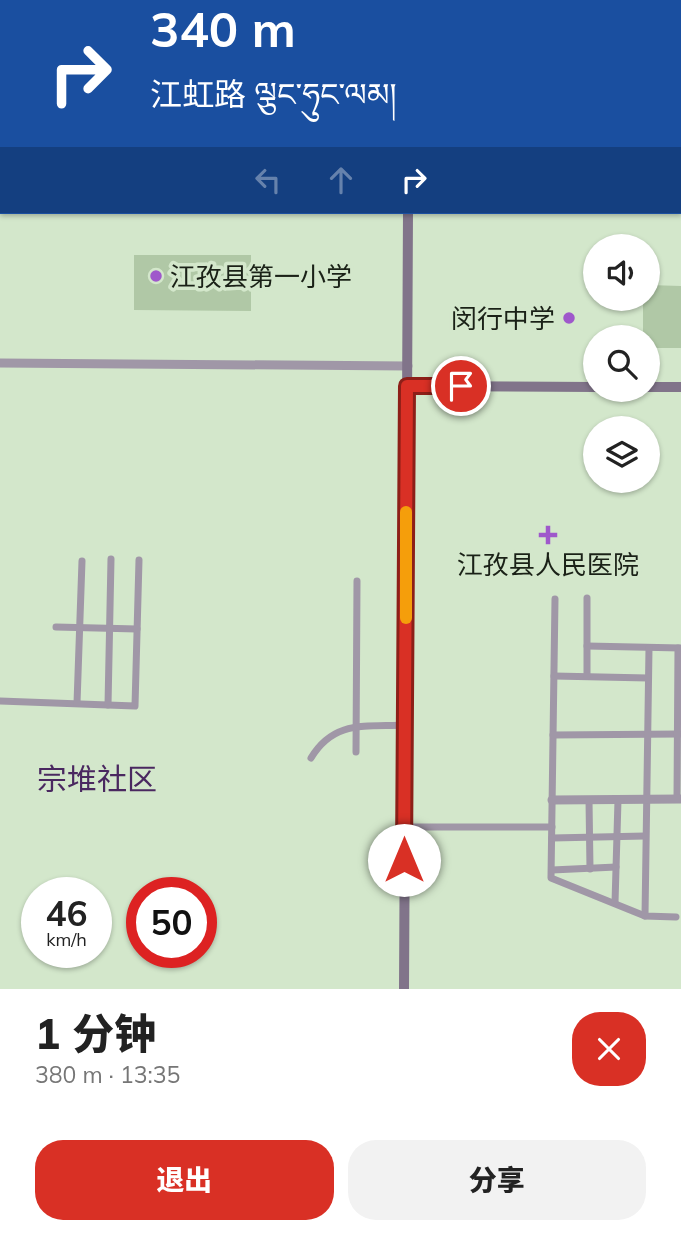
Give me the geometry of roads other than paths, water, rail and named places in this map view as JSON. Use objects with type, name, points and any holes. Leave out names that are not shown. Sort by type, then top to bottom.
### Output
[{"type":"main road","points":[[404,989],[408,214]]},
{"type":"main road","points":[[407,386],[583,387]]},
{"type":"main road","points":[[660,387],[681,387]]},
{"type":"street","points":[[0,363],[408,366]]},
{"type":"street","points":[[108,705],[111,559]]},
{"type":"street","points":[[0,701],[135,706],[139,560]]},
{"type":"street","points":[[77,703],[82,561]]},
{"type":"street","points":[[356,752],[357,581]]},
{"type":"street","points":[[587,598],[587,676]]},
{"type":"street","points":[[555,599],[551,878],[645,916],[676,917]]},
{"type":"street","points":[[55,627],[137,629]]},
{"type":"street","points":[[552,800],[679,799],[679,648],[587,646]]},
{"type":"street","points":[[645,916],[649,648]]},
{"type":"street","points":[[554,676],[648,678]]},
{"type":"street","points":[[311,758],[329,735],[356,727],[405,725]]},
{"type":"street","points":[[553,735],[679,734]]},
{"type":"street","points":[[589,800],[590,869]]},
{"type":"street","points":[[615,903],[618,800]]},
{"type":"street","points":[[404,827],[552,827]]},
{"type":"street","points":[[552,838],[645,836]]},
{"type":"street","points":[[552,870],[617,867]]},
{"type":"place","name":"江孜县第一小学","points":[[156,276]]},
{"type":"place","name":"闵行中学","points":[[569,318]]},
{"type":"place","name":"江孜县人民医院","points":[[548,535]]},
{"type":"district","name":"宗堆社区","points":[[97,779]]}]
